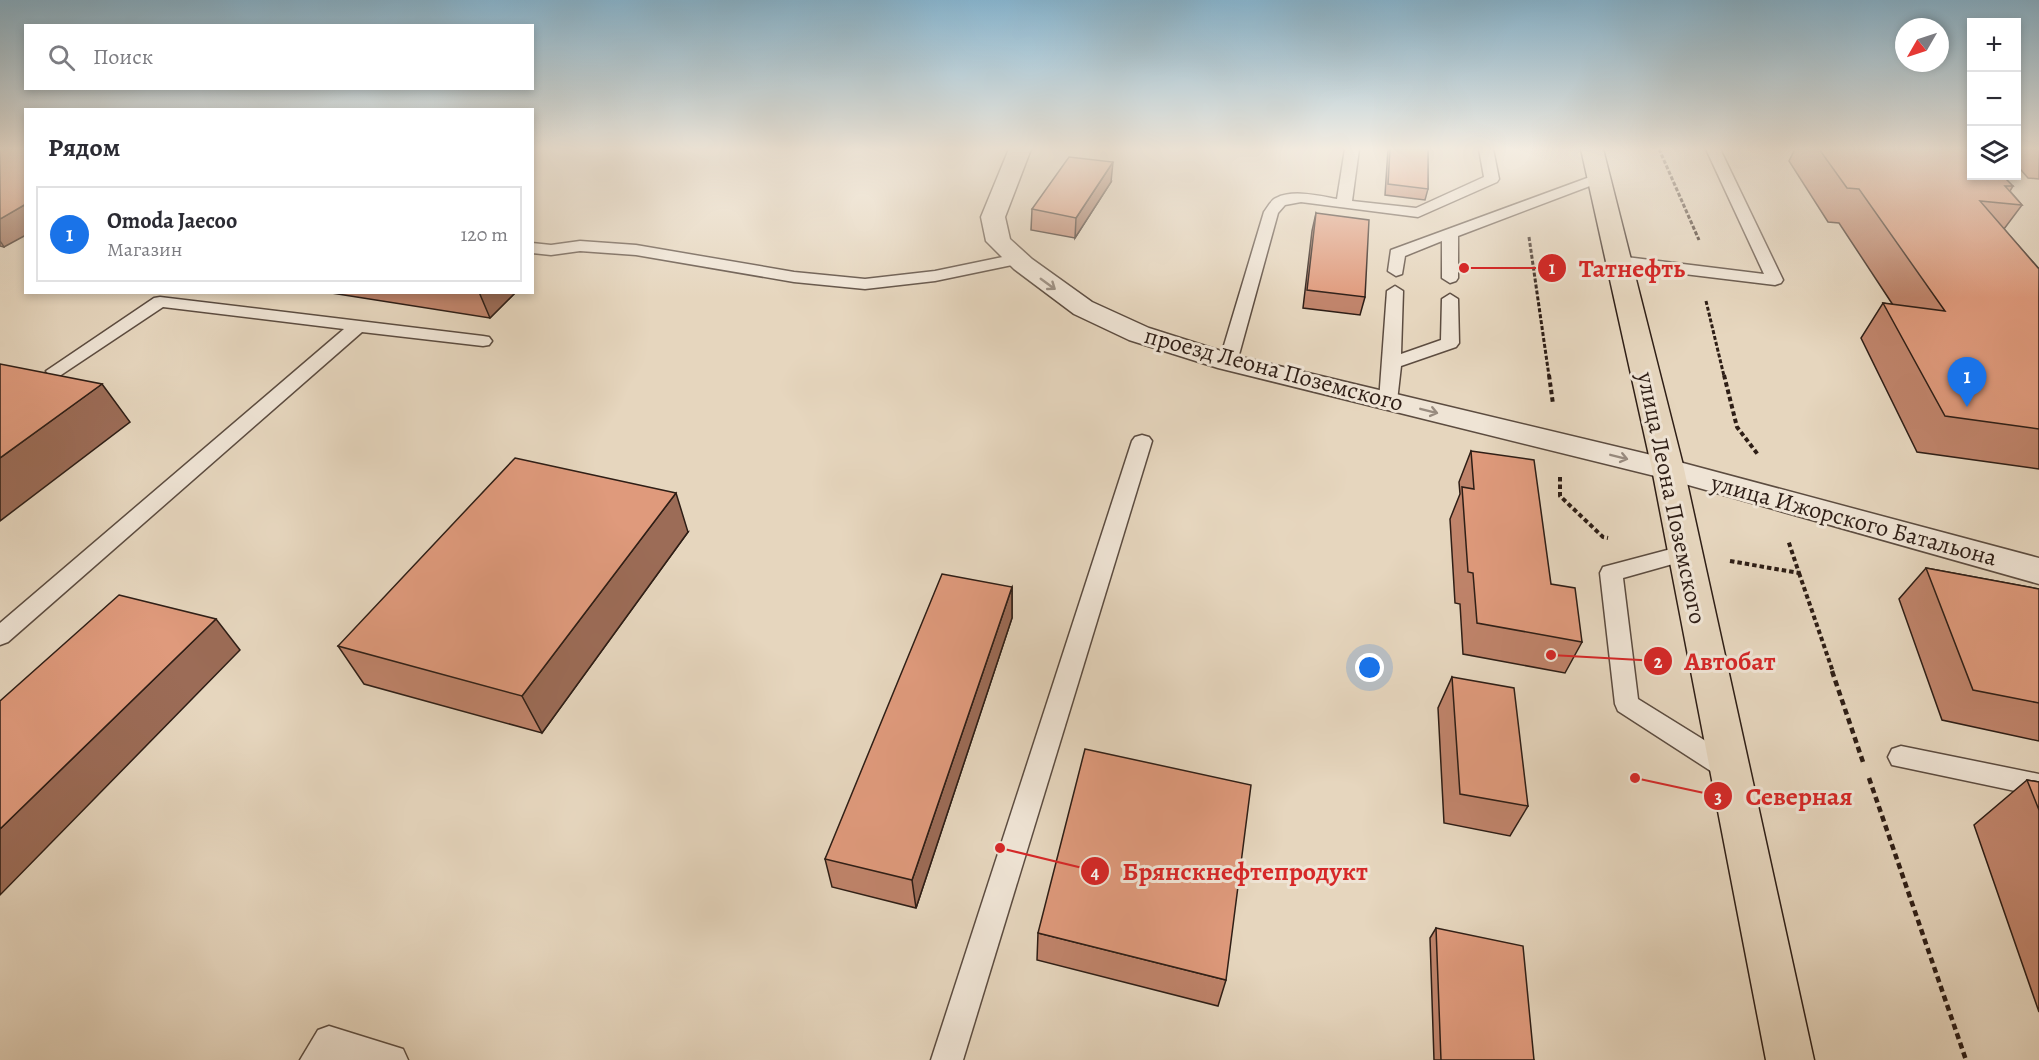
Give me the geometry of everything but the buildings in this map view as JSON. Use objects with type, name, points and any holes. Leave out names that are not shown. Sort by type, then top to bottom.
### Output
[{"type":"main road","name":"улица Леона Поземского","points":[[1603,198],[1668,469],[1790,1060]]},
{"type":"street","name":"проезд Леона Поземского","points":[[1001,198],[993,218],[998,241],[1017,259],[1083,309],[1139,334],[1228,362],[1668,469]]},
{"type":"street","name":"улица Ижорского Батальона","points":[[1668,469],[2039,572]]},
{"type":"lane","points":[[1228,362],[1271,212],[1280,201],[1298,198]]},
{"type":"lane","points":[[1304,198],[1418,213],[1450,198]]},
{"type":"lane","points":[[1344,204],[1345,198]]},
{"type":"lane","points":[[1396,271],[1397,253],[1544,198]]},
{"type":"lane","points":[[1618,261],[1775,280],[1736,198]]},
{"type":"lane","points":[[1450,234],[1450,278]]},
{"type":"lane","points":[[534,248],[551,250],[580,246],[636,250],[794,277],[865,284],[935,276],[1017,259]]},
{"type":"lane","points":[[1388,401],[1395,291]]},
{"type":"lane","points":[[1392,363],[1450,343],[1450,298]]},
{"type":"lane","points":[[55,371],[160,302],[483,341]]},
{"type":"lane","points":[[0,636],[358,326]]},
{"type":"lane","points":[[947,1060],[1142,441]]},
{"type":"lane","points":[[1686,553],[1611,573],[1627,704],[1730,769]]},
{"type":"lane","points":[[1901,757],[2039,785]]},
{"type":"lane","points":[[315,1060],[329,1041],[392,1060]]},
{"type":"path","points":[[1798,573],[1966,1060]]},
{"type":"place","name":"Татнефть","points":[[1464,268]]},
{"type":"place","name":"Omoda Jaecoo","points":[[1967,407]]},
{"type":"place","name":"Автобат","points":[[1551,655]]},
{"type":"place","name":"Северная","points":[[1635,778]]},
{"type":"place","name":"Брянскнефтепродукт","points":[[1000,848]]}]
